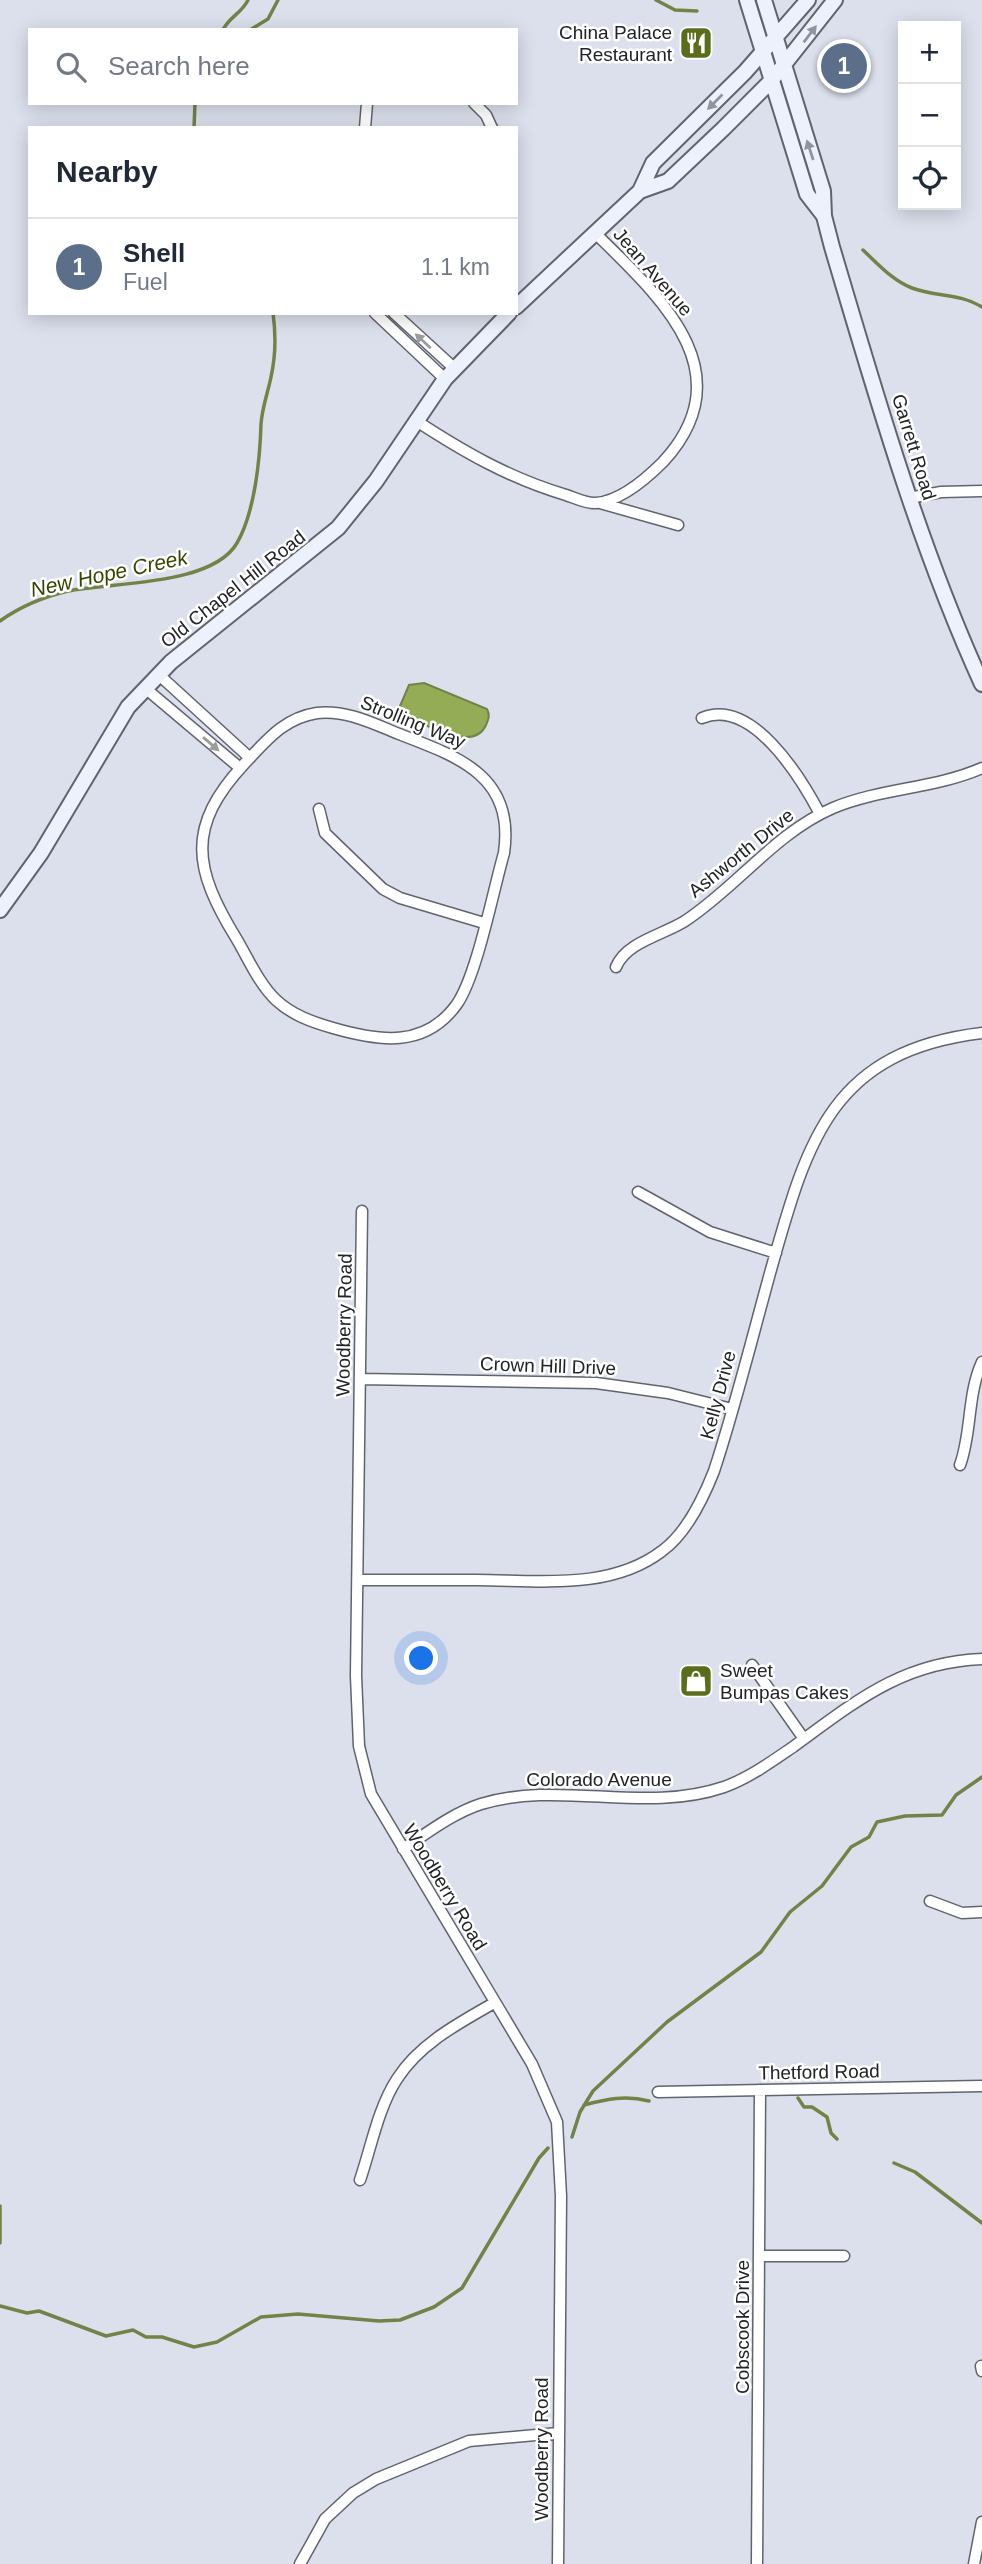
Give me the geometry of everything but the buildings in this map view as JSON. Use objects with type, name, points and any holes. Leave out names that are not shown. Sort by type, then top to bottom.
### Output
[{"type":"main road","name":"Garrett Road","points":[[747,0],[807,194],[824,216]]},
{"type":"main road","name":"Garrett Road","points":[[764,0],[823,191],[824,216],[909,498],[952,615],[982,684]]},
{"type":"main road","points":[[640,191],[653,163],[763,53],[808,0]]},
{"type":"main road","points":[[518,305],[640,191],[668,181],[771,81],[835,0]]},
{"type":"main road","name":"Old Chapel Hill Road","points":[[0,910],[41,853],[119,718],[158,674],[338,528],[376,481],[449,373],[507,315]]},
{"type":"street","points":[[365,126],[367,105]]},
{"type":"street","points":[[476,105],[486,115],[491,126]]},
{"type":"street","name":"Jean Avenue","points":[[594,232],[639,278],[687,338],[697,377],[695,399],[687,428],[670,453],[650,474],[618,498],[599,502]]},
{"type":"street","points":[[377,315],[449,373]]},
{"type":"street","points":[[396,315],[449,373]]},
{"type":"street","points":[[415,420],[467,454],[522,482],[678,525]]},
{"type":"street","points":[[909,498],[941,492],[982,491]]},
{"type":"street","points":[[158,674],[250,758]]},
{"type":"street","points":[[145,688],[240,768]]},
{"type":"street","name":"Strolling Way","points":[[328,712],[361,718],[468,764],[497,796],[505,829],[503,853],[464,993],[447,1016],[424,1032],[396,1040],[380,1040],[329,1027],[294,1013],[267,988],[217,907],[205,880],[201,849],[206,823],[240,768],[250,758],[285,724],[307,715],[328,712]]},
{"type":"street","points":[[702,718],[714,714],[733,718],[765,738],[793,767],[820,814]]},
{"type":"street","points":[[193,728],[204,715]]},
{"type":"street","name":"Ashworth Drive","points":[[616,967],[629,950],[685,921],[786,836],[820,814],[860,799],[938,784],[982,768]]},
{"type":"street","points":[[319,809],[325,833],[383,889],[400,898],[484,923]]},
{"type":"street","name":"Kelly Drive","points":[[358,1580],[562,1581],[607,1576],[649,1560],[672,1542],[705,1494],[806,1156],[835,1107],[873,1071],[905,1050],[982,1033]]},
{"type":"street","points":[[638,1192],[710,1232],[776,1253]]},
{"type":"street","name":"Woodberry Road","points":[[362,1211],[356,1676],[360,1756],[371,1794],[543,2084],[557,2122],[561,2196],[558,2564]]},
{"type":"street","points":[[960,1465],[969,1437],[975,1384],[982,1362]]},
{"type":"street","name":"Crown Hill Drive","points":[[361,1379],[596,1383],[656,1391],[732,1409]]},
{"type":"street","name":"Colorado Avenue","points":[[403,1849],[465,1811],[506,1798],[655,1798],[688,1795],[724,1787],[755,1772],[891,1679],[934,1665],[982,1659]]},
{"type":"street","points":[[752,1665],[804,1739]]},
{"type":"street","points":[[930,1901],[962,1913],[982,1912]]},
{"type":"street","points":[[360,2180],[386,2104],[402,2073],[436,2039],[494,2003]]},
{"type":"street","name":"Thetford Road","points":[[658,2092],[982,2086]]},
{"type":"street","name":"Cobscook Drive","points":[[757,2564],[760,2090]]},
{"type":"street","points":[[760,2256],[844,2256]]},
{"type":"street","points":[[300,2564],[325,2519],[353,2493],[376,2479],[469,2441],[558,2433]]},
{"type":"street","points":[[974,2564],[982,2522]]},
{"type":"shaded area","points":[[424,683],[487,709],[489,713],[486,725],[480,733],[471,737],[460,737],[424,725],[405,715],[400,706],[409,685]]},
{"type":"waterway","name":"New Hope Creek","points":[[224,28],[248,0]]},
{"type":"waterway","name":"New Hope Creek","points":[[253,28],[268,19],[278,0]]},
{"type":"waterway","points":[[656,0],[675,10],[697,11]]},
{"type":"waterway","name":"New Hope Creek","points":[[194,126],[195,105]]},
{"type":"waterway","points":[[863,250],[886,272],[905,285],[921,291],[965,299],[982,307]]},
{"type":"waterway","name":"New Hope Creek","points":[[0,621],[32,603],[68,591],[184,575],[224,557],[237,543],[248,516],[255,485],[262,418],[274,361],[273,315]]},
{"type":"waterway","points":[[572,2137],[580,2112],[593,2091],[667,2022],[761,1952],[790,1912],[822,1886],[851,1847],[869,1837],[877,1822],[905,1816],[942,1815],[956,1795],[982,1777]]},
{"type":"waterway","points":[[584,2105],[616,2098],[649,2101]]},
{"type":"waterway","points":[[798,2098],[804,2107],[812,2107],[827,2117],[831,2133],[837,2139]]},
{"type":"waterway","points":[[0,2306],[27,2313],[39,2311],[106,2336],[133,2330],[146,2337],[162,2337],[194,2347],[217,2342],[261,2317],[298,2314],[379,2321],[400,2320],[434,2307],[462,2288],[539,2158],[548,2148]]},
{"type":"waterway","points":[[894,2163],[915,2172],[982,2223]]},
{"type":"waterway","points":[[0,2206],[0,2243]]},
{"type":"place","name":"China Palace Restaurant","points":[[696,43]]},
{"type":"place","name":"Shell","points":[[844,66]]},
{"type":"place","name":"Sweet Bumpas Cakes","points":[[696,1681]]}]
